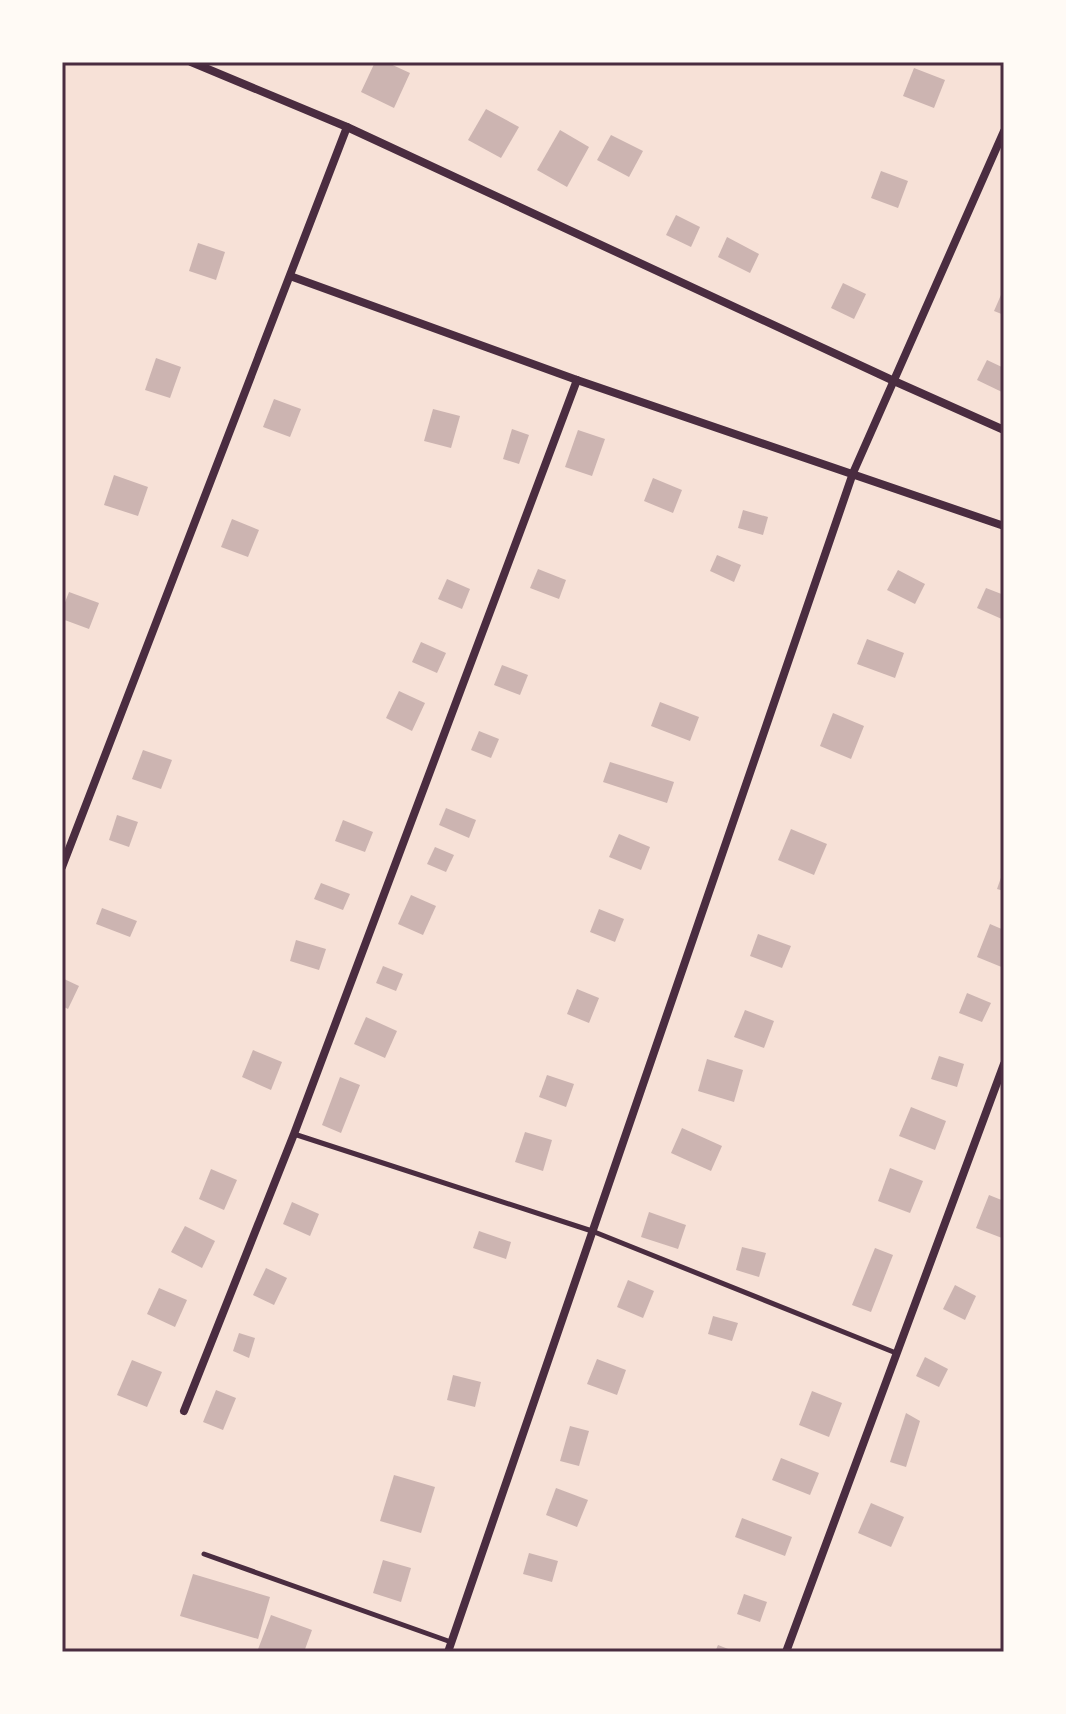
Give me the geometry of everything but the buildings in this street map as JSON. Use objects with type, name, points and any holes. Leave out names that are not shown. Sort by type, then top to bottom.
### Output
[{"type":"street","points":[[191,62],[347,127],[1004,430]]},
{"type":"street","points":[[62,867],[347,127]]},
{"type":"street","points":[[448,1652],[853,473],[1004,131]]},
{"type":"street","points":[[290,276],[577,380],[1004,526]]},
{"type":"street","points":[[184,1411],[294,1134],[577,380]]},
{"type":"street","points":[[786,1652],[1004,1064]]},
{"type":"lane","points":[[294,1134],[592,1231],[896,1353]]},
{"type":"lane","points":[[204,1554],[452,1642]]}]
